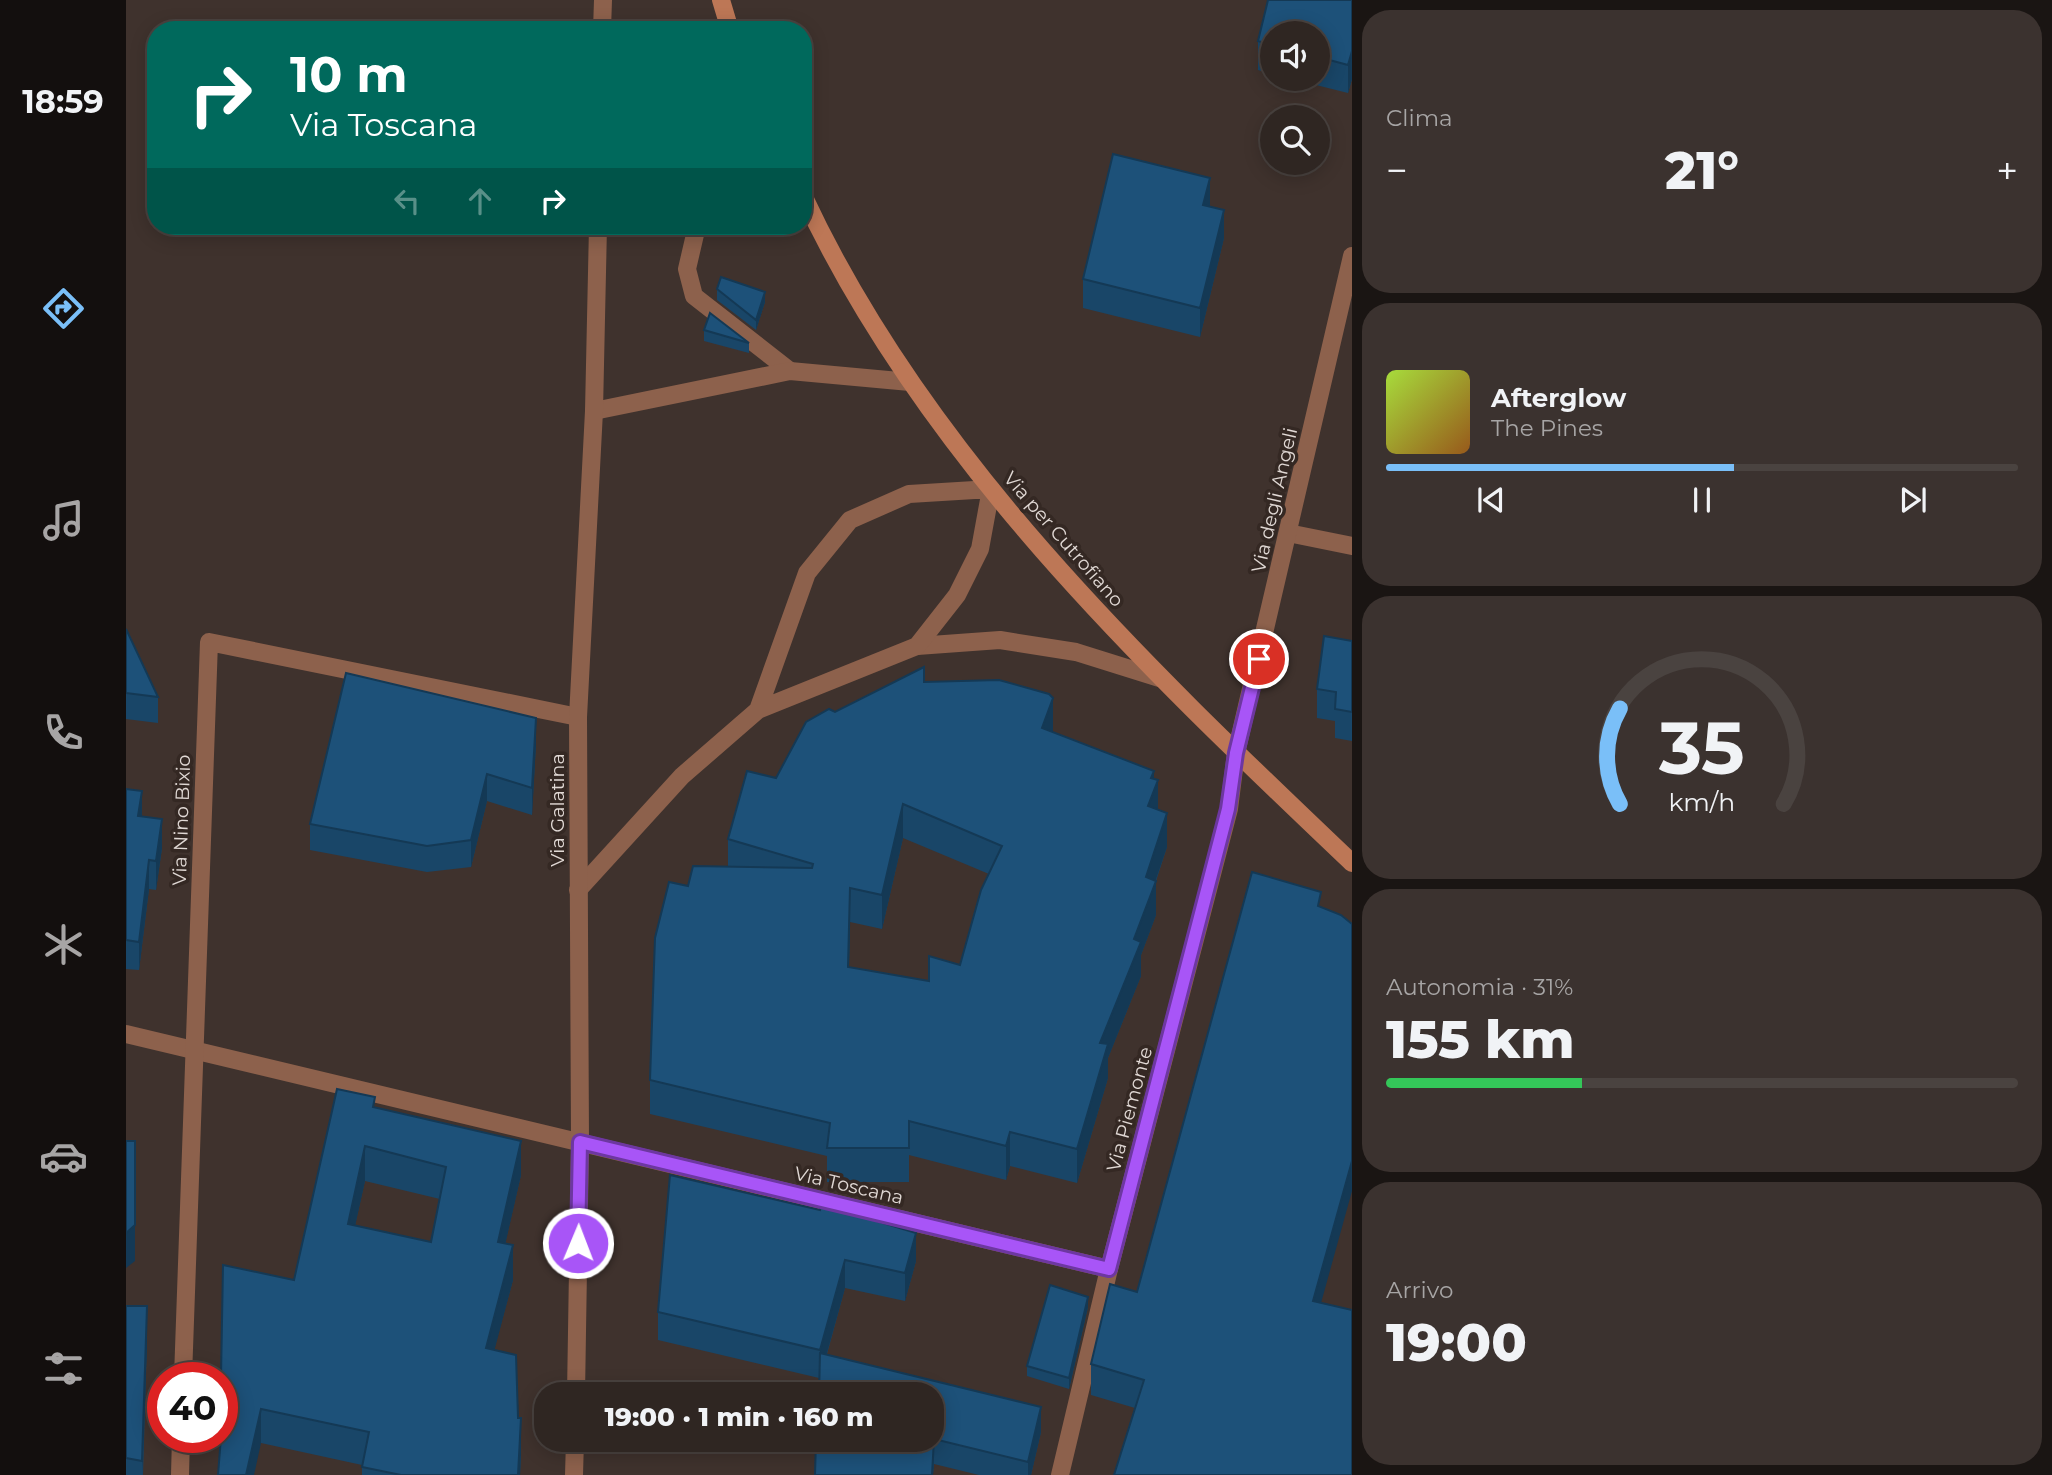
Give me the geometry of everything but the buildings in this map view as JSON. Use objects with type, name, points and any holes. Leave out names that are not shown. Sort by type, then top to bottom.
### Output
[{"type":"main road","points":[[721,0],[727,21]]},
{"type":"main road","name":"Via per Cutrofiano","points":[[812,214],[830,253],[910,382],[991,489],[1160,678],[1352,863]]},
{"type":"street","points":[[602,21],[603,0]]},
{"type":"street","name":"Via Galatina","points":[[576,1382],[580,1142],[578,717],[594,411],[598,235]]},
{"type":"street","points":[[695,235],[687,269],[694,296],[790,371]]},
{"type":"street","name":"Via degli Angeli","points":[[1236,753],[1352,256]]},
{"type":"street","points":[[594,411],[790,371],[910,382]]},
{"type":"street","points":[[758,710],[807,573],[850,520],[909,494],[991,489],[980,550],[957,595],[917,646]]},
{"type":"street","points":[[1288,533],[1352,546]]},
{"type":"street","points":[[578,890],[682,776],[758,710],[917,646],[1000,640],[1076,652],[1160,678]]},
{"type":"street","name":"Via Nino Bixio","points":[[183,1362],[209,642],[578,717]]},
{"type":"street","name":"Via Piemonte","points":[[1060,1475],[1109,1269],[1228,809],[1236,753]]},
{"type":"street","name":"Via Toscana","points":[[126,1034],[1109,1269]]},
{"type":"street","points":[[574,1475],[575,1452]]},
{"type":"street","points":[[180,1475],[181,1453]]},
{"type":"route","points":[[578,1243],[580,1142],[1109,1269],[1228,809],[1236,753],[1259,659]]}]
